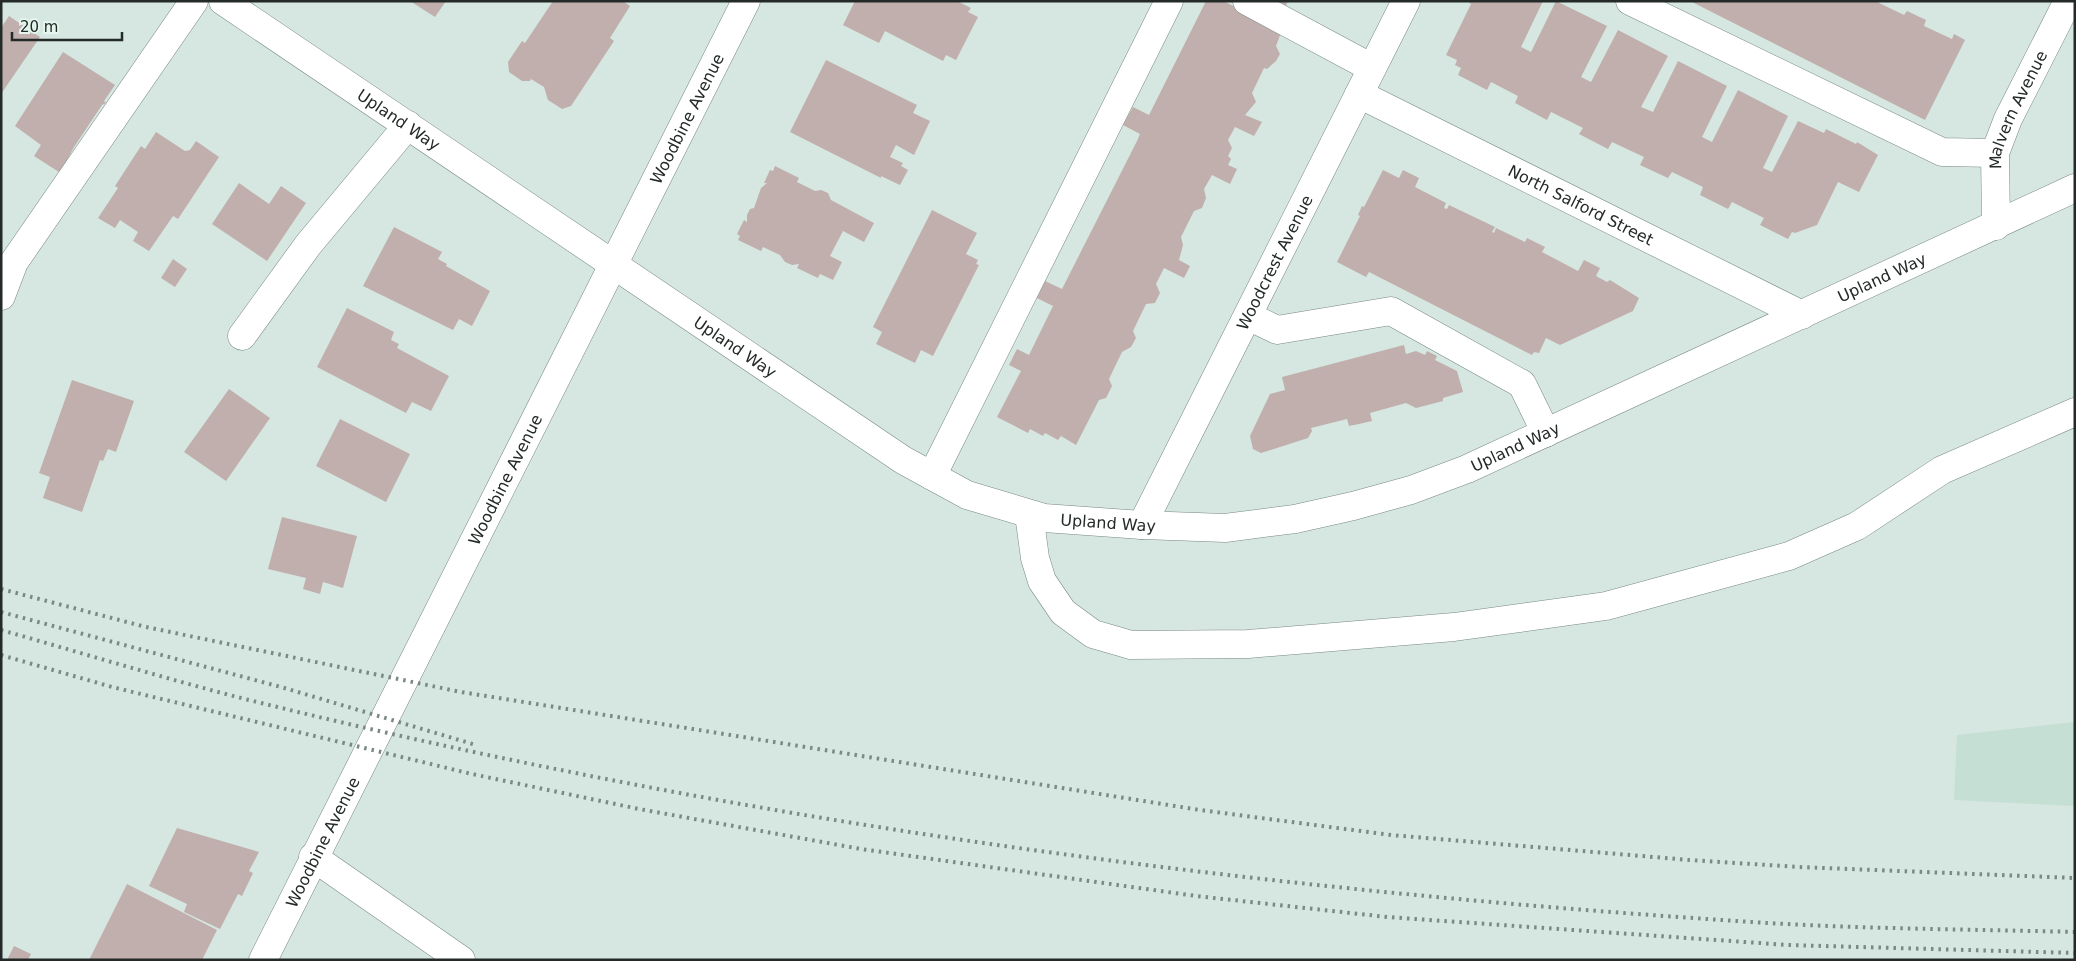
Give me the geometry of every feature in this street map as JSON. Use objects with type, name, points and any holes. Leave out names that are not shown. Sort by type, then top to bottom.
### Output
[{"type":"street","points":[[1,296],[14,262],[194,1]]},
{"type":"street","name":"Upland Way","points":[[223,1],[903,460],[967,495],[1044,518],[1142,525],[1225,528],[1295,518],[1353,506],[1410,490],[1466,469],[1546,433],[2075,188]]},
{"type":"street","name":"Woodbine Avenue","points":[[263,960],[746,1]]},
{"type":"street","points":[[932,476],[1169,1]]},
{"type":"street","points":[[1247,1],[1372,68]]},
{"type":"street","name":"Woodcrest Avenue","points":[[1142,525],[1406,1]]},
{"type":"street","points":[[1630,1],[1942,152],[1995,153]]},
{"type":"street","name":"Malvern Avenue","points":[[1996,226],[1995,153],[2008,119],[2063,3]]},
{"type":"street","name":"North Salford Street","points":[[1359,94],[1802,315]]},
{"type":"street","points":[[242,336],[308,245],[408,125]]},
{"type":"street","points":[[1248,316],[1277,330],[1392,311],[1522,384],[1546,433]]},
{"type":"street","points":[[1029,514],[1035,558],[1042,581],[1063,612],[1094,634],[1131,645],[1248,644],[1454,627],[1606,606],[1790,556],[1857,526],[1942,470],[2075,412]]},
{"type":"street","points":[[313,858],[460,960]]},
{"type":"shaded area","points":[[2075,722],[2075,806],[1954,800],[1957,735]]},
{"type":"building","points":[[410,1],[446,1],[435,17]]},
{"type":"building","points":[[553,1],[623,1],[630,6],[610,38],[614,41],[571,106],[562,109],[548,100],[544,87],[531,79],[530,81],[522,81],[509,72],[508,62],[522,41],[525,43]]},
{"type":"building","points":[[855,1],[957,1],[971,8],[968,12],[978,17],[956,60],[946,55],[943,61],[885,31],[879,43],[843,25]]},
{"type":"building","points":[[1206,1],[1223,1],[1282,30],[1276,46],[1280,54],[1276,61],[1267,69],[1264,68],[1252,93],[1256,102],[1245,115],[1262,122],[1254,136],[1235,127],[1228,140],[1232,148],[1228,156],[1231,159],[1228,165],[1237,169],[1230,184],[1212,175],[1204,189],[1206,198],[1202,208],[1194,211],[1181,237],[1183,245],[1179,260],[1190,266],[1184,278],[1164,268],[1156,284],[1160,293],[1155,303],[1146,304],[1133,331],[1136,338],[1131,347],[1122,352],[1109,379],[1112,386],[1106,398],[1099,400],[1076,445],[1061,436],[1058,440],[1045,433],[1043,436],[1030,429],[1028,433],[997,417],[1021,371],[1009,365],[1017,349],[1029,355],[1053,306],[1037,298],[1045,281],[1062,289],[1137,141],[1140,134],[1123,125],[1133,107],[1149,115]]},
{"type":"building","points":[[1277,1],[1288,1],[1286,6]]},
{"type":"building","points":[[1470,1],[1543,1],[1521,47],[1531,52],[1556,1],[1607,26],[1581,77],[1591,82],[1618,30],[1668,56],[1641,107],[1653,112],[1678,61],[1727,86],[1702,137],[1712,142],[1738,90],[1788,116],[1763,168],[1772,172],[1798,121],[1824,133],[1826,129],[1856,144],[1857,142],[1878,155],[1859,192],[1838,182],[1817,225],[1795,233],[1792,232],[1788,239],[1760,225],[1764,218],[1732,202],[1728,209],[1700,195],[1703,187],[1672,172],[1668,178],[1640,165],[1644,157],[1612,142],[1608,149],[1579,134],[1583,128],[1551,112],[1547,120],[1515,103],[1518,96],[1491,82],[1487,90],[1458,75],[1461,68],[1455,65],[1457,60],[1446,55],[1471,4],[1469,3]]},
{"type":"building","points":[[1690,1],[1875,1],[1904,15],[1907,11],[1926,20],[1924,26],[1952,39],[1954,34],[1965,40],[1925,120]]},
{"type":"building","points":[[9,16],[40,37],[1,94],[1,28]]},
{"type":"building","points":[[63,52],[115,85],[104,101],[106,103],[102,105],[74,147],[68,158],[72,160],[62,174],[34,156],[41,145],[15,126]]},
{"type":"building","points":[[826,60],[917,105],[913,113],[930,121],[914,155],[896,145],[890,157],[903,163],[901,166],[908,170],[900,185],[881,176],[881,178],[790,132]]},
{"type":"building","points":[[156,132],[185,151],[190,150],[196,141],[219,157],[178,219],[173,216],[149,251],[133,241],[138,232],[120,220],[115,228],[98,218],[118,188],[115,186],[141,146],[145,149]]},
{"type":"building","points":[[775,166],[799,178],[797,182],[815,191],[821,190],[828,193],[831,200],[874,223],[864,242],[843,231],[830,256],[842,262],[833,280],[820,274],[818,278],[797,268],[799,264],[792,265],[785,262],[780,255],[763,247],[761,251],[738,240],[740,236],[737,234],[744,220],[747,222],[747,215],[750,209],[754,208],[761,188],[767,183],[764,183],[770,170],[773,171]]},
{"type":"building","points":[[1383,170],[1399,178],[1403,170],[1419,178],[1415,187],[1446,203],[1444,208],[1447,209],[1449,205],[1495,227],[1492,232],[1494,233],[1496,228],[1525,242],[1527,238],[1545,247],[1542,252],[1578,271],[1584,260],[1600,268],[1596,276],[1607,282],[1610,280],[1639,298],[1633,311],[1560,345],[1546,338],[1539,353],[1534,352],[1532,355],[1369,272],[1366,277],[1337,262],[1360,216],[1358,215],[1362,206],[1364,207]]},
{"type":"building","points":[[239,183],[269,204],[281,186],[306,203],[267,261],[212,224]]},
{"type":"building","points":[[932,210],[977,233],[966,254],[978,260],[976,264],[979,265],[933,356],[921,350],[915,363],[876,344],[882,332],[873,327]]},
{"type":"building","points":[[394,227],[442,252],[438,259],[447,264],[446,266],[490,291],[472,326],[459,319],[453,330],[363,286]]},
{"type":"building","points":[[173,259],[187,269],[175,287],[161,278]]},
{"type":"building","points":[[347,308],[394,332],[391,340],[399,344],[397,348],[449,376],[431,411],[412,402],[406,413],[317,367]]},
{"type":"building","points":[[1404,345],[1406,354],[1416,351],[1425,355],[1427,351],[1437,356],[1435,360],[1457,371],[1463,392],[1443,398],[1443,401],[1416,408],[1406,403],[1370,413],[1372,421],[1349,426],[1347,419],[1311,428],[1312,431],[1308,438],[1261,453],[1253,449],[1250,436],[1270,394],[1285,390],[1282,377]]},
{"type":"building","points":[[72,380],[134,401],[116,452],[108,449],[103,461],[100,460],[82,512],[43,498],[50,477],[39,473]]},
{"type":"building","points":[[229,389],[270,418],[226,481],[184,452]]},
{"type":"building","points":[[340,419],[410,454],[386,502],[316,466]]},
{"type":"building","points":[[282,517],[357,536],[343,588],[323,582],[320,594],[303,589],[306,578],[268,569]]},
{"type":"building","points":[[177,828],[259,852],[249,871],[253,873],[242,896],[238,894],[220,929],[184,912],[187,904],[149,886]]},
{"type":"building","points":[[127,884],[217,930],[202,960],[89,960]]},
{"type":"building","points":[[14,946],[31,954],[28,960],[7,960]]},
{"type":"railway","points":[[1,589],[146,627],[461,692],[1200,810],[1391,835],[1689,860],[1799,867],[2075,878]]},
{"type":"railway","points":[[1,612],[281,687],[476,745]]},
{"type":"railway","points":[[1,630],[214,691],[429,742],[614,781],[800,814],[986,843],[1173,868],[1361,890],[1549,907],[1821,926],[2075,932]]},
{"type":"railway","points":[[1,655],[112,687],[472,774],[639,809],[861,849],[1196,896],[1387,917],[1788,945],[2075,953]]}]
